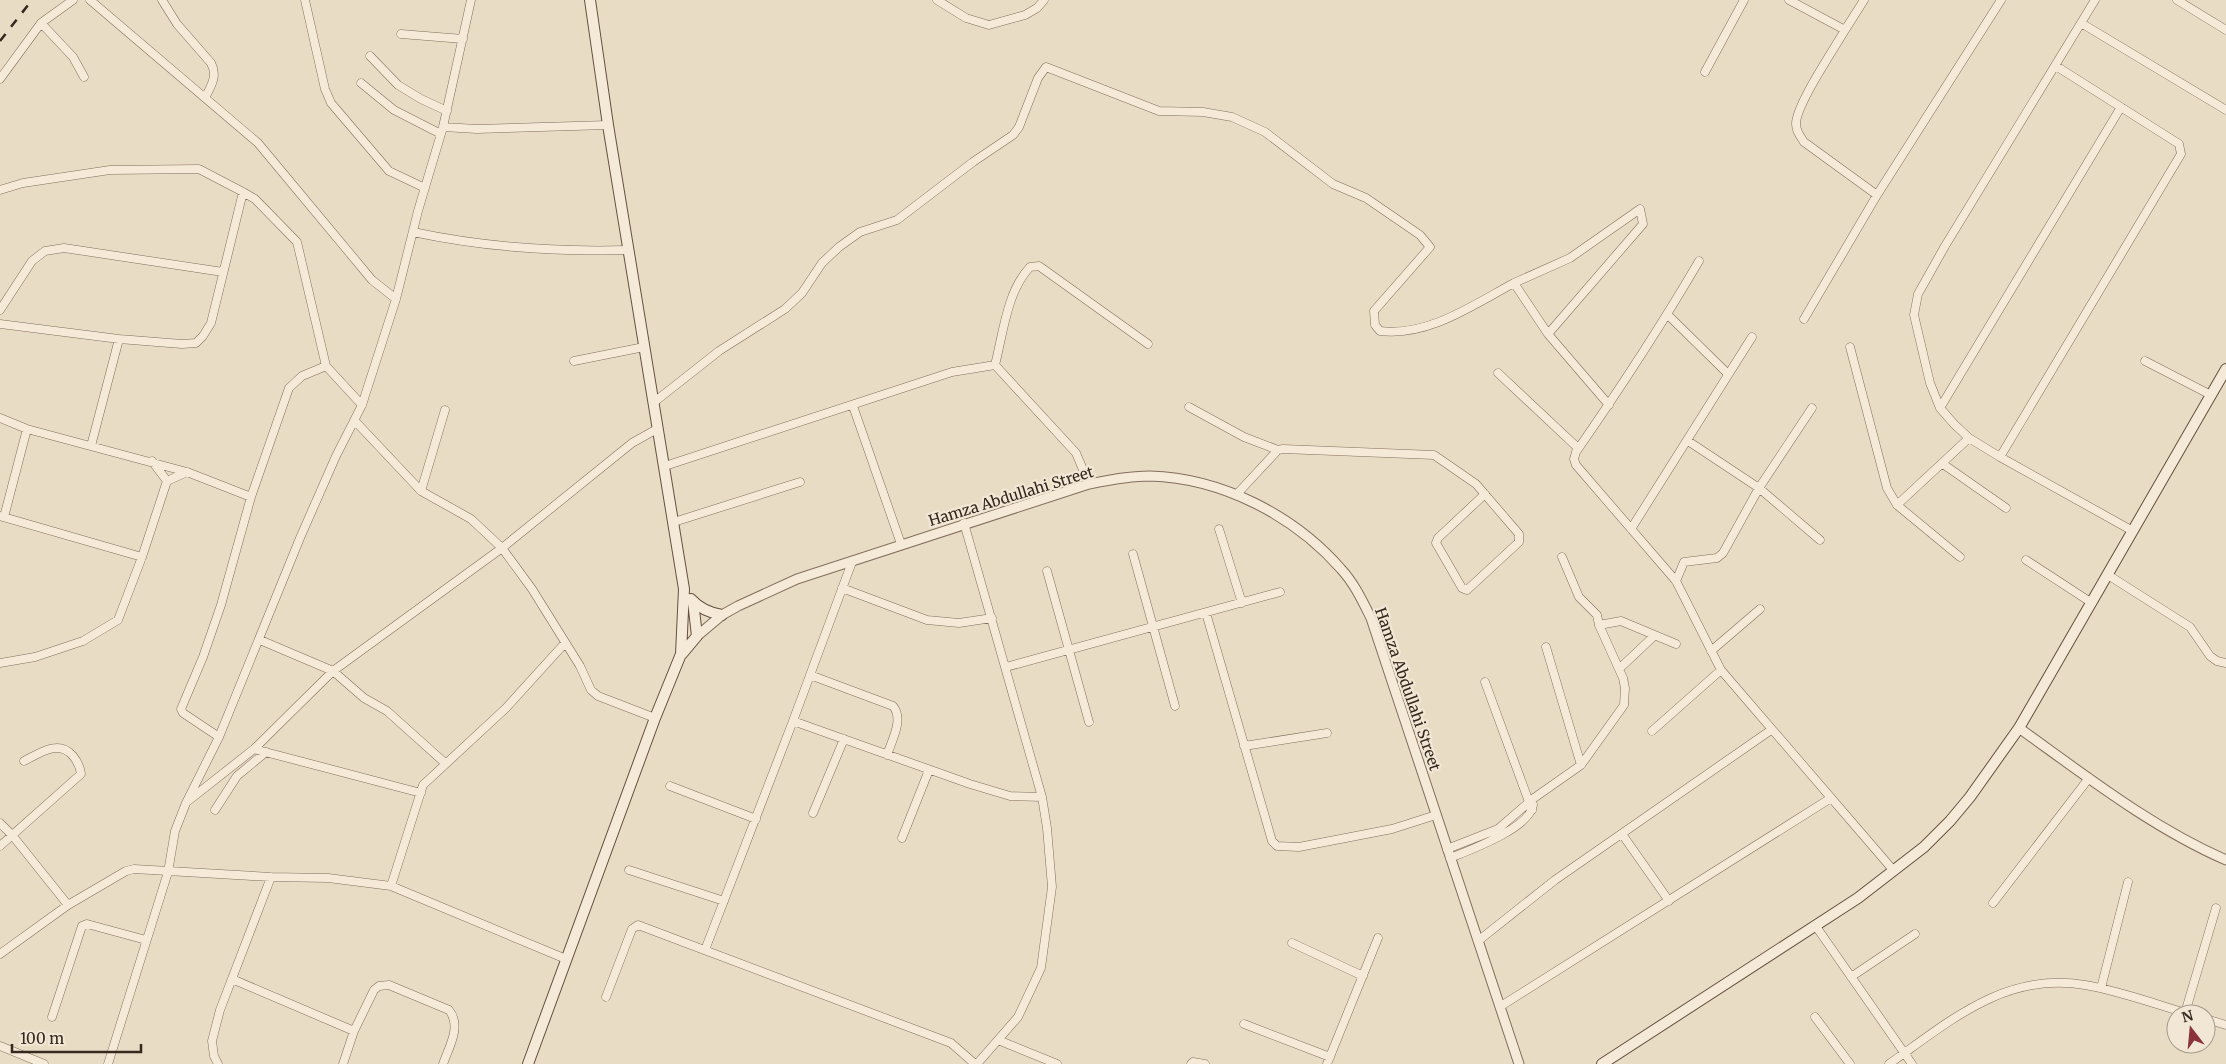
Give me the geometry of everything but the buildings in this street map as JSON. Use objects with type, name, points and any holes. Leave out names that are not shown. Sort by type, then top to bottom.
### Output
[{"type":"main road","points":[[528,1064],[655,718],[681,654],[684,625],[684,589],[674,522],[628,250],[590,0]]},
{"type":"main road","points":[[1602,1064],[1854,900],[1924,848],[1950,821],[1970,797],[2019,728],[2108,575],[2131,530],[2226,369]]},
{"type":"main road","points":[[684,589],[693,601],[712,614],[722,615]]},
{"type":"main road","points":[[681,654],[697,636],[693,601]]},
{"type":"main road","points":[[684,625],[697,636]]},
{"type":"street","points":[[0,79],[41,23],[73,0]]},
{"type":"street","points":[[90,0],[258,143],[372,280],[396,299]]},
{"type":"street","points":[[162,0],[177,24],[212,63],[215,77],[205,98]]},
{"type":"street","points":[[305,0],[325,90],[331,103],[389,171],[424,188]]},
{"type":"street","points":[[108,1064],[168,872],[175,831],[186,803],[219,737],[300,538],[336,456],[362,405],[396,299],[412,232],[442,130],[472,0]]},
{"type":"street","points":[[937,0],[966,18],[989,25],[1025,15],[1037,8],[1044,0]]},
{"type":"street","points":[[1705,72],[1744,0]]},
{"type":"street","points":[[1790,0],[1845,30]]},
{"type":"street","points":[[1864,0],[1804,101],[1796,124],[1798,135],[1804,142],[1878,195]]},
{"type":"street","points":[[1804,319],[1878,195],[2001,0]]},
{"type":"street","points":[[2095,0],[1945,246],[1915,303],[1914,315],[1930,383],[1940,408],[1969,438],[2131,530]]},
{"type":"street","points":[[2178,0],[2226,30]]},
{"type":"street","points":[[2081,22],[2226,110]]},
{"type":"street","points":[[41,23],[73,57],[84,77]]},
{"type":"street","points":[[401,34],[463,39]]},
{"type":"street","points":[[370,56],[398,84],[421,99],[446,111]]},
{"type":"street","points":[[2000,457],[2181,154],[2179,144],[2056,66]]},
{"type":"street","points":[[654,404],[719,351],[785,310],[802,293],[822,263],[839,247],[860,232],[897,220],[1013,135],[1019,127],[1038,78],[1046,67],[1159,111],[1203,112],[1232,118],[1265,132],[1333,184],[1366,198],[1420,235],[1430,247],[1374,311],[1375,325],[1380,331],[1395,333],[1439,322],[1514,283],[1570,258],[1640,209],[1643,224],[1548,334]]},
{"type":"street","points":[[361,83],[394,110],[442,130],[608,125]]},
{"type":"street","points":[[1940,408],[2121,107]]},
{"type":"street","points":[[0,190],[23,183],[110,170],[199,169],[255,199],[297,242],[326,366],[362,405]]},
{"type":"street","points":[[0,324],[119,339],[182,344],[196,342],[203,336],[211,323],[243,192]]},
{"type":"street","points":[[412,232],[458,242],[591,251],[628,250]]},
{"type":"street","points":[[0,310],[32,260],[44,251],[64,248],[223,272]]},
{"type":"street","points":[[1699,261],[1668,314],[1609,405],[1578,448],[1574,459],[1576,465],[1676,581],[1721,670],[1894,871]]},
{"type":"street","points":[[994,365],[1012,300],[1024,273],[1030,267],[1039,266],[1148,344]]},
{"type":"street","points":[[1514,283],[1548,334],[1609,405]]},
{"type":"street","points":[[1668,314],[1728,374]]},
{"type":"street","points":[[1631,529],[1752,337]]},
{"type":"street","points":[[91,446],[119,339]]},
{"type":"street","points":[[574,361],[644,347]]},
{"type":"street","points":[[1850,347],[1887,488],[1897,505],[1960,557]]},
{"type":"street","points":[[2145,361],[2211,395]]},
{"type":"street","points":[[665,466],[952,372],[994,365]]},
{"type":"street","points":[[994,365],[1076,452],[1089,484]]},
{"type":"street","points":[[219,737],[183,713],[181,709],[203,657],[221,605],[251,497],[289,388],[302,376],[326,366]]},
{"type":"street","points":[[1498,373],[1578,448]]},
{"type":"street","points":[[853,406],[901,544]]},
{"type":"street","points":[[1189,406],[1244,437],[1278,450],[1434,455],[1476,484],[1485,494],[1519,534],[1520,538],[1519,542],[1467,590],[1462,588],[1436,543],[1438,538],[1485,494]]},
{"type":"street","points":[[1676,581],[1684,562],[1717,558],[1723,553],[1759,488],[1812,408]]},
{"type":"street","points":[[421,491],[445,410]]},
{"type":"street","points":[[0,418],[27,429],[152,461],[251,497]]},
{"type":"street","points":[[355,421],[421,491],[471,519],[502,548],[532,589],[580,666],[591,690],[598,696],[655,718]]},
{"type":"street","points":[[27,429],[2,517],[142,557]]},
{"type":"street","points":[[186,803],[254,749],[333,671],[502,548],[632,443],[657,429]]},
{"type":"street","points":[[1897,505],[1969,438]]},
{"type":"street","points":[[1688,441],[1759,488],[1820,540]]},
{"type":"street","points":[[1237,494],[1278,450]]},
{"type":"street","points":[[152,461],[167,481]]},
{"type":"street","points":[[1942,464],[2006,508]]},
{"type":"street","points":[[0,663],[35,657],[83,641],[118,620],[142,557],[167,481],[186,472]]},
{"type":"street","name":"Hamza Abdullahi Street","points":[[697,636],[722,615],[798,579],[964,523],[1089,484],[1131,476],[1190,480],[1237,494],[1272,512],[1307,537],[1341,568],[1358,591],[1371,618],[1519,1064]]},
{"type":"street","points":[[674,522],[800,482]]},
{"type":"street","points":[[606,997],[635,926],[638,925],[951,1043],[976,1064],[1018,1017],[1041,968],[1052,887],[1047,828],[1042,797],[964,523]]},
{"type":"street","points":[[1219,528],[1242,603]]},
{"type":"street","points":[[1133,554],[1155,627],[1175,706]]},
{"type":"street","points":[[1447,849],[1498,829],[1581,765],[1624,705],[1625,688],[1619,669],[1599,625],[1597,615],[1579,597],[1562,557]]},
{"type":"street","points":[[2026,560],[2092,603]]},
{"type":"street","points":[[705,950],[852,562]]},
{"type":"street","points":[[1047,571],[1088,722]]},
{"type":"street","points":[[2108,575],[2190,626],[2210,656],[2226,664]]},
{"type":"street","points":[[842,588],[927,620],[960,623],[992,618]]},
{"type":"street","points":[[1006,667],[1280,592]]},
{"type":"street","points":[[1711,650],[1760,609]]},
{"type":"street","points":[[1206,613],[1272,841],[1277,846],[1299,847],[1392,829],[1436,815]]},
{"type":"street","points":[[1599,625],[1621,621],[1676,644]]},
{"type":"street","points":[[1619,669],[1654,636]]},
{"type":"street","points":[[260,640],[333,671],[364,698],[387,711],[445,763]]},
{"type":"street","points":[[391,886],[423,785],[506,708],[565,643]]},
{"type":"street","points":[[1546,647],[1581,765]]},
{"type":"street","points":[[1652,732],[1721,670]]},
{"type":"street","points":[[810,675],[893,706],[898,712],[899,719],[887,755]]},
{"type":"street","points":[[1486,682],[1532,804]]},
{"type":"street","points":[[793,721],[929,770],[1010,796],[1042,797]]},
{"type":"street","points":[[2019,728],[2170,833],[2226,860]]},
{"type":"street","points":[[1478,940],[1555,880],[1771,730]]},
{"type":"street","points":[[1244,746],[1327,733]]},
{"type":"street","points":[[813,813],[844,739]]},
{"type":"street","points":[[0,846],[81,774],[77,761],[63,747],[55,747],[24,761]]},
{"type":"street","points":[[254,749],[421,793]]},
{"type":"street","points":[[215,810],[237,776],[266,752]]},
{"type":"street","points":[[902,838],[929,770]]},
{"type":"street","points":[[1993,903],[2089,778]]},
{"type":"street","points":[[670,786],[756,819]]},
{"type":"street","points":[[1501,1006],[1831,798]]},
{"type":"street","points":[[1450,858],[1504,835],[1532,804]]},
{"type":"street","points":[[0,823],[12,835],[68,905]]},
{"type":"street","points":[[1622,834],[1669,901]]},
{"type":"street","points":[[0,954],[68,905],[126,871],[134,869],[271,877],[328,878],[391,886],[566,959]]},
{"type":"street","points":[[629,870],[724,901]]},
{"type":"street","points":[[218,1064],[214,1056],[212,1040],[232,979],[271,877]]},
{"type":"street","points":[[2101,988],[2128,882]]},
{"type":"street","points":[[2189,1004],[2216,908]]},
{"type":"street","points":[[52,1017],[82,926],[87,924],[146,940]]},
{"type":"street","points":[[1815,925],[1912,1064]]},
{"type":"street","points":[[1851,977],[1914,934]]},
{"type":"street","points":[[1244,1024],[1328,1060],[1378,938]]},
{"type":"street","points":[[1292,943],[1362,976]]},
{"type":"street","points":[[232,979],[354,1031]]},
{"type":"street","points":[[1890,1064],[1955,1018],[1999,993],[2049,982],[2084,984],[2166,1007]]},
{"type":"street","points":[[343,1064],[354,1031],[374,990],[379,986],[389,985],[449,1010],[456,1025],[443,1064]]},
{"type":"street","points":[[1815,1017],[1850,1064]]},
{"type":"street","points":[[998,1040],[1057,1064]]},
{"type":"street","points":[[0,1046],[44,1064]]},
{"type":"street","points":[[1191,1064],[1194,1062],[1205,1064]]},
{"type":"railway","points":[[0,41],[32,0]]}]
